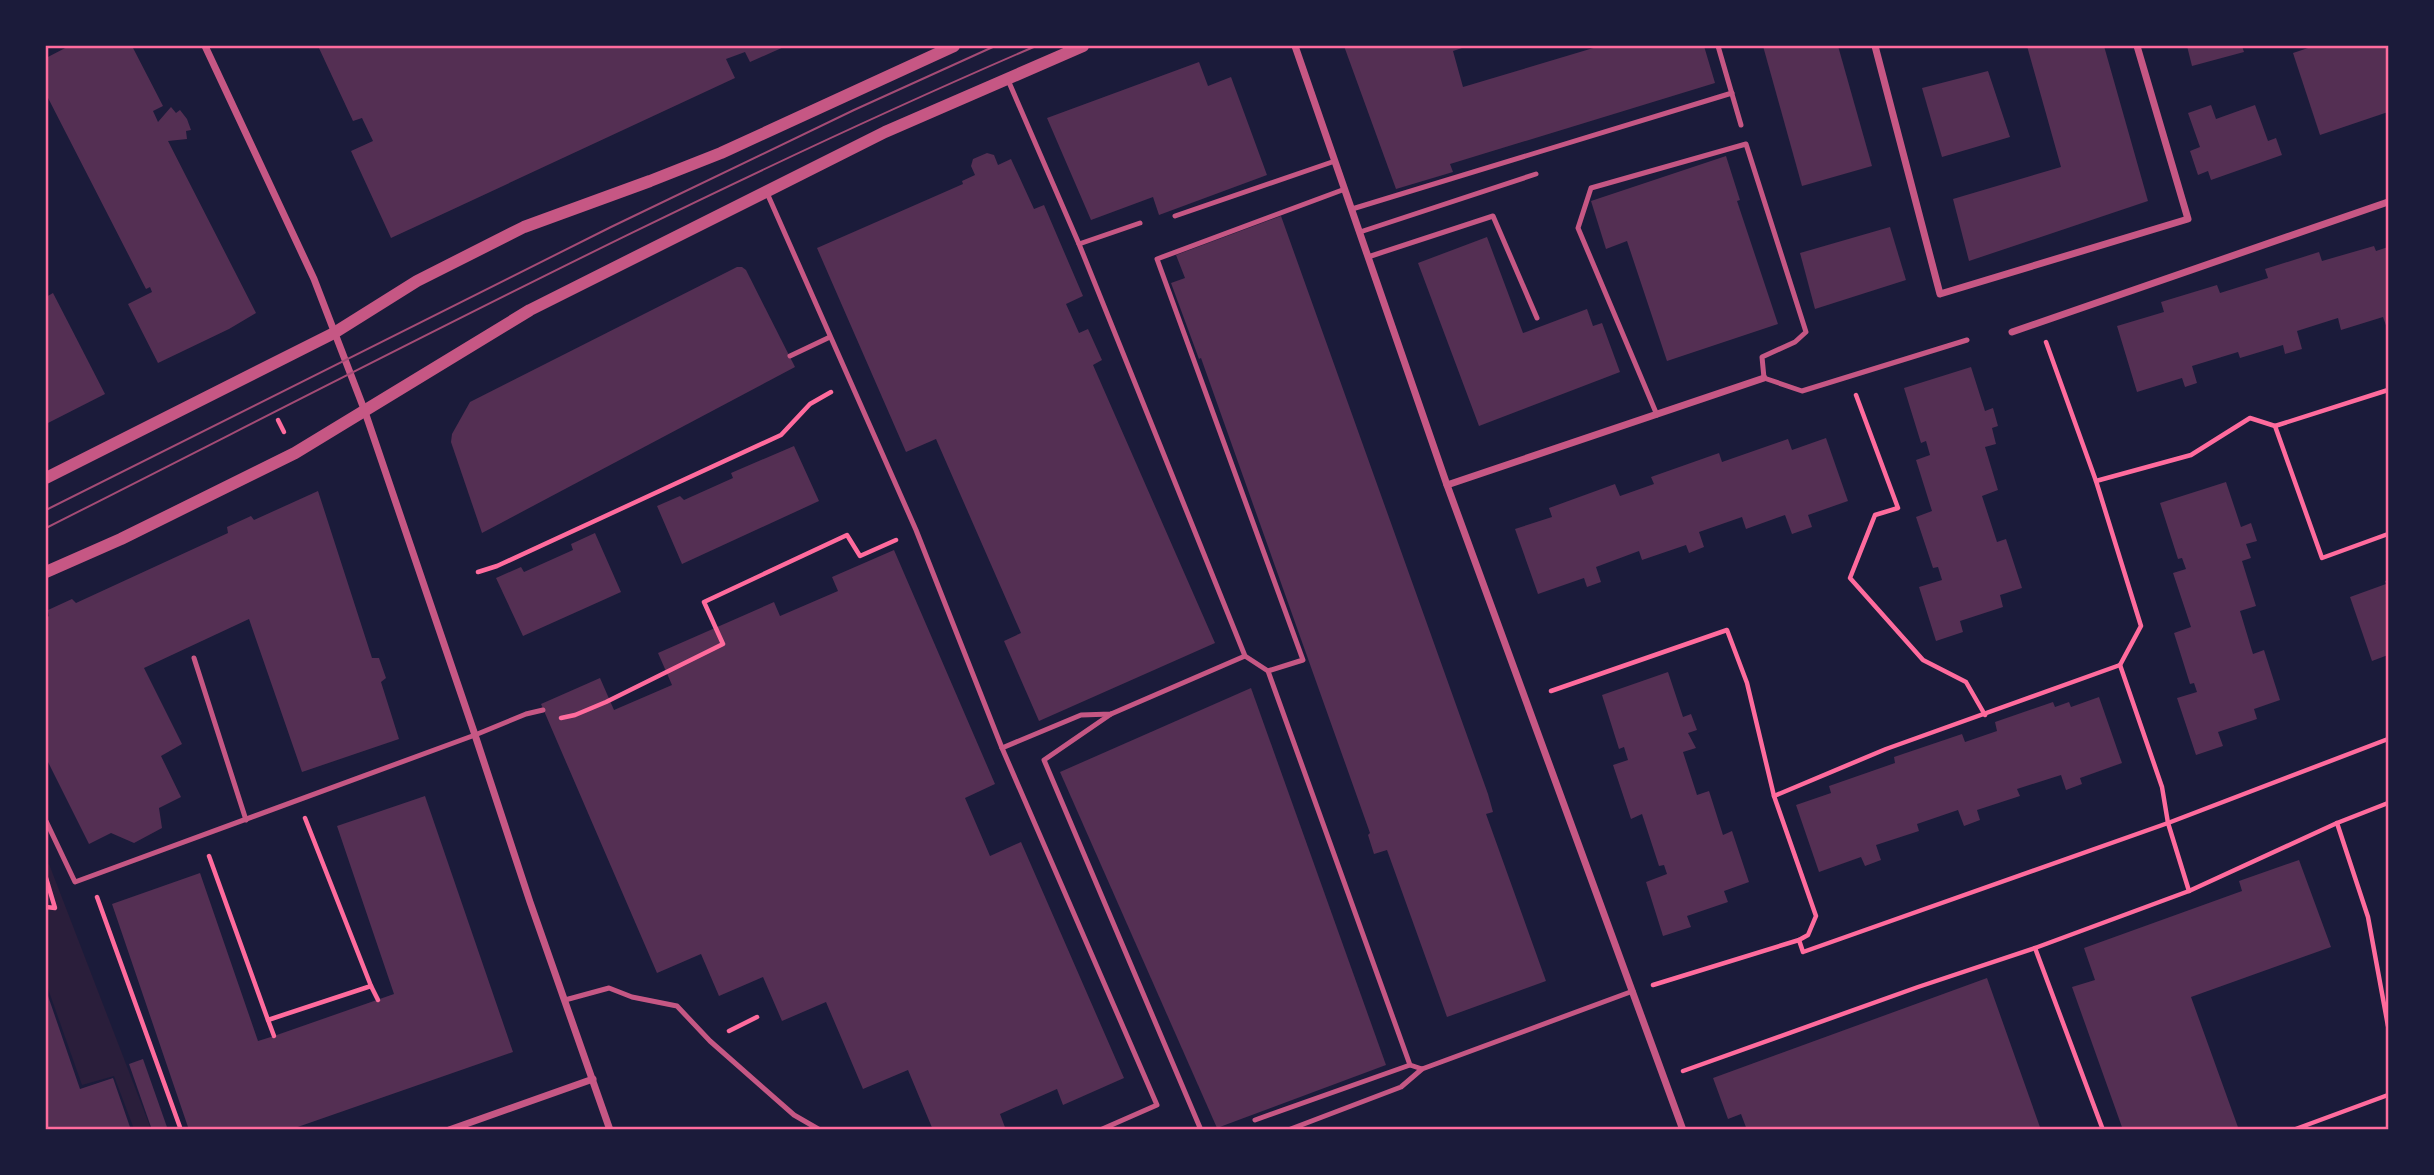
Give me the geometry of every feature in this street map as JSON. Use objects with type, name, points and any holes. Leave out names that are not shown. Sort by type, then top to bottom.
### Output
[{"type":"street","points":[[205,46],[314,279],[364,409],[530,902],[610,1129]]},
{"type":"street","points":[[46,478],[334,332],[417,281],[524,227],[721,153],[954,46]]},
{"type":"street","points":[[46,572],[121,539],[295,453],[530,310],[885,132],[1083,46]]},
{"type":"street","points":[[1295,46],[1447,485],[1683,1129]]},
{"type":"street","points":[[1875,46],[1940,294],[2188,219],[2137,46]]},
{"type":"street","points":[[2012,331],[2389,202]]},
{"type":"street","points":[[1447,485],[1764,379]]},
{"type":"street","points":[[449,1129],[593,1079]]},
{"type":"lane","points":[[1718,46],[1741,125]]},
{"type":"lane","points":[[1007,77],[1079,244],[1245,656],[1268,671],[1410,1065]]},
{"type":"lane","points":[[1352,209],[1732,93]]},
{"type":"lane","points":[[1657,415],[1578,228],[1591,188],[1746,144],[1806,332],[1795,342],[1762,358],[1764,379],[1802,391],[1967,340]]},
{"type":"lane","points":[[1175,216],[1335,160]]},
{"type":"lane","points":[[1360,232],[1536,174]]},
{"type":"lane","points":[[1268,671],[1303,660],[1157,259],[1345,189]]},
{"type":"lane","points":[[767,192],[915,530],[1002,748],[1157,1105],[1100,1129]]},
{"type":"lane","points":[[1368,257],[1493,216],[1537,318]]},
{"type":"lane","points":[[1079,244],[1140,223]]},
{"type":"lane","points":[[790,356],[831,337]]},
{"type":"lane","points":[[1202,1129],[1044,760],[1111,714],[1245,656]]},
{"type":"lane","points":[[194,658],[246,820]]},
{"type":"lane","points":[[46,821],[75,882],[475,735],[526,713],[542,710]]},
{"type":"lane","points":[[1002,748],[1081,715],[1111,714]]},
{"type":"lane","points":[[565,1000],[609,988],[632,997],[677,1006],[710,1041],[794,1115],[820,1129]]},
{"type":"lane","points":[[1289,1129],[1401,1087],[1422,1069],[1633,991]]},
{"type":"lane","points":[[1255,1120],[1410,1065],[1422,1069]]},
{"type":"path","points":[[1774,796],[1886,749],[2120,665],[2141,626],[2096,481],[2038,321]]},
{"type":"path","points":[[1849,377],[1898,508],[1875,514],[1850,578],[1923,660],[1966,682],[1985,715]]},
{"type":"path","points":[[478,572],[497,566],[780,435],[810,404],[849,381]]},
{"type":"path","points":[[2096,481],[2191,455],[2250,418],[2275,426],[2389,390]]},
{"type":"path","points":[[278,420],[285,435]]},
{"type":"path","points":[[2275,426],[2322,558],[2389,534]]},
{"type":"path","points":[[575,715],[723,644],[704,602],[847,535],[860,556],[888,543]]},
{"type":"path","points":[[1551,691],[1727,630],[1746,683],[1774,796],[1816,916],[1808,935],[1799,940],[1653,985]]},
{"type":"path","points":[[2120,665],[2162,787],[2168,823],[2189,891]]},
{"type":"path","points":[[1799,940],[1802,952],[2168,823],[2389,738]]},
{"type":"path","points":[[298,801],[371,986],[379,1000]]},
{"type":"path","points":[[1683,1071],[2189,891],[2337,823],[2389,803]]},
{"type":"path","points":[[2337,823],[2368,917],[2389,1026]]},
{"type":"path","points":[[201,836],[274,1036]]},
{"type":"path","points":[[90,877],[181,1129]]},
{"type":"path","points":[[46,878],[55,908],[46,907]]},
{"type":"path","points":[[2035,948],[2103,1129]]},
{"type":"path","points":[[268,1020],[371,986]]},
{"type":"path","points":[[741,1025],[757,1017]]},
{"type":"path","points":[[2293,1129],[2389,1095]]},
{"type":"shaded area","points":[[49,864],[151,1129],[134,1129],[114,1076],[82,1085],[46,983],[46,866]]},
{"type":"building","points":[[69,46],[132,46],[163,106],[153,111],[158,122],[171,107],[176,113],[180,110],[187,119],[191,130],[186,131],[187,139],[168,141],[256,313],[158,363],[128,304],[152,292],[150,287],[146,289],[46,94],[46,58]]},
{"type":"building","points":[[318,46],[786,46],[750,62],[745,52],[726,59],[735,78],[391,238],[351,151],[373,141],[362,118],[353,121]]},
{"type":"building","points":[[1344,46],[1468,46],[1453,51],[1463,87],[1600,46],[1704,46],[1715,83],[1450,164],[1453,172],[1396,189]]},
{"type":"building","points":[[1763,46],[1838,46],[1872,166],[1802,186]]},
{"type":"building","points":[[2027,46],[2104,46],[2148,201],[1969,261],[1953,199],[2061,167]]},
{"type":"building","points":[[2187,46],[2242,46],[2244,52],[2192,66]]},
{"type":"building","points":[[2314,46],[2388,46],[2388,112],[2320,135],[2293,53]]},
{"type":"building","points":[[1199,62],[1208,86],[1231,77],[1267,175],[1159,215],[1153,197],[1091,220],[1047,118]]},
{"type":"building","points":[[1988,71],[2010,137],[1942,157],[1922,88]]},
{"type":"building","points":[[2211,105],[2216,119],[2255,105],[2268,141],[2276,138],[2282,155],[2211,180],[2208,171],[2198,175],[2190,151],[2200,147],[2188,113]]},
{"type":"building","points":[[987,153],[994,155],[998,165],[1011,159],[1034,209],[1044,205],[1083,296],[1066,304],[1079,333],[1088,329],[1102,360],[1093,365],[1215,643],[1039,721],[1004,641],[1021,633],[936,439],[906,452],[817,248],[963,184],[962,181],[975,175],[971,166],[973,159]]},
{"type":"building","points":[[1726,156],[1740,200],[1737,201],[1778,324],[1667,361],[1627,241],[1606,249],[1591,201]]},
{"type":"building","points":[[1281,216],[1488,794],[1493,812],[1486,814],[1546,981],[1447,1017],[1387,850],[1374,854],[1368,835],[1370,833],[1201,358],[1199,359],[1171,283],[1185,278],[1176,255]]},
{"type":"building","points":[[1890,227],[1906,280],[1815,309],[1800,253]]},
{"type":"building","points":[[1487,237],[1523,333],[1587,309],[1593,326],[1602,323],[1620,372],[1479,426],[1418,263]]},
{"type":"building","points":[[2374,246],[2376,251],[2388,247],[2388,331],[2383,317],[2341,330],[2338,318],[2297,331],[2302,349],[2285,354],[2283,345],[2240,358],[2238,352],[2192,366],[2197,383],[2185,387],[2182,378],[2137,392],[2117,326],[2164,312],[2161,302],[2217,285],[2220,293],[2268,278],[2265,269],[2319,252],[2322,261]]},
{"type":"building","points":[[737,267],[746,270],[795,367],[482,533],[451,442],[452,434],[470,402]]},
{"type":"building","points":[[53,293],[105,394],[46,424],[46,297]]},
{"type":"building","points":[[1971,367],[1985,411],[1993,408],[1998,426],[1992,428],[1996,444],[1985,447],[1998,490],[1982,496],[1997,542],[2006,539],[2022,588],[2000,595],[2003,607],[1960,621],[1963,632],[1936,641],[1919,587],[1942,580],[1938,567],[1933,568],[1916,517],[1932,511],[1916,460],[1930,455],[1926,441],[1921,443],[1904,388]]},
{"type":"building","points":[[1826,438],[1848,501],[1808,515],[1812,527],[1792,534],[1785,515],[1746,529],[1742,517],[1699,532],[1704,547],[1689,553],[1686,545],[1642,560],[1639,551],[1596,567],[1601,582],[1587,587],[1584,578],[1538,594],[1515,529],[1552,517],[1549,508],[1615,484],[1620,496],[1654,484],[1651,477],[1719,453],[1722,462],[1788,439],[1792,450]]},
{"type":"building","points":[[794,446],[819,501],[682,564],[657,506],[680,496],[684,500],[733,478],[731,473]]},
{"type":"building","points":[[2226,482],[2241,527],[2251,523],[2257,541],[2246,544],[2251,558],[2242,561],[2256,606],[2240,611],[2253,654],[2264,650],[2280,700],[2254,709],[2257,719],[2218,732],[2223,746],[2196,755],[2177,698],[2197,692],[2194,683],[2190,684],[2174,633],[2191,627],[2173,573],[2186,569],[2182,558],[2178,559],[2160,503]]},
{"type":"building","points":[[318,491],[372,658],[379,658],[386,678],[381,682],[399,739],[302,772],[249,619],[144,668],[182,744],[161,756],[181,797],[159,808],[162,828],[134,843],[111,833],[89,844],[46,758],[48,610],[72,599],[76,603],[228,533],[227,527],[251,516],[254,520]]},
{"type":"building","points":[[595,533],[621,592],[523,636],[496,578],[521,567],[524,572],[573,550],[571,544]]},
{"type":"building","points":[[894,550],[995,784],[965,798],[990,856],[1021,842],[1124,1078],[1063,1105],[1057,1089],[1000,1114],[1006,1130],[933,1130],[908,1070],[863,1089],[826,1002],[782,1021],[763,977],[719,996],[701,954],[657,973],[541,704],[600,678],[614,710],[672,685],[658,653],[774,602],[780,616],[838,591],[832,577]]},
{"type":"building","points":[[2388,580],[2388,655],[2372,661],[2350,597],[2386,584],[2385,581]]},
{"type":"building","points":[[1668,672],[1683,717],[1691,714],[1697,730],[1688,733],[1696,748],[1683,752],[1697,795],[1709,791],[1723,835],[1732,831],[1749,882],[1724,891],[1728,902],[1687,916],[1691,927],[1663,936],[1646,882],[1667,874],[1664,865],[1659,866],[1642,814],[1631,819],[1613,765],[1628,760],[1624,747],[1619,749],[1602,695]]},
{"type":"building","points":[[1251,688],[1386,1065],[1217,1128],[1060,772]]},
{"type":"building","points":[[2099,697],[2122,763],[2080,778],[2082,784],[2066,790],[2061,775],[2017,789],[2020,796],[1977,810],[1980,820],[1964,826],[1958,810],[1917,824],[1919,831],[1876,845],[1881,860],[1865,866],[1861,857],[1819,872],[1796,805],[1831,793],[1829,786],[1895,763],[1894,757],[1962,734],[1965,742],[1997,731],[1995,722],[2053,702],[2055,707],[2069,702],[2071,707]]},
{"type":"building","points":[[425,796],[513,1052],[289,1130],[189,1130],[112,904],[200,873],[258,1041],[274,1036],[394,994],[337,826]]},
{"type":"building","points":[[2299,860],[2331,947],[2191,997],[2239,1130],[2123,1130],[2072,987],[2095,980],[2084,948],[2242,891],[2239,881]]},
{"type":"building","points":[[1987,978],[2041,1130],[1747,1130],[1741,1114],[1728,1119],[1713,1078]]},
{"type":"building","points":[[46,990],[80,1089],[113,1078],[131,1130],[46,1130]]},
{"type":"building","points":[[143,1059],[168,1130],[152,1130],[129,1064]]},
{"type":"tram line","points":[[46,510],[611,227],[854,110],[995,46]]},
{"type":"tram line","points":[[46,528],[661,219],[785,159],[1036,46]]}]
